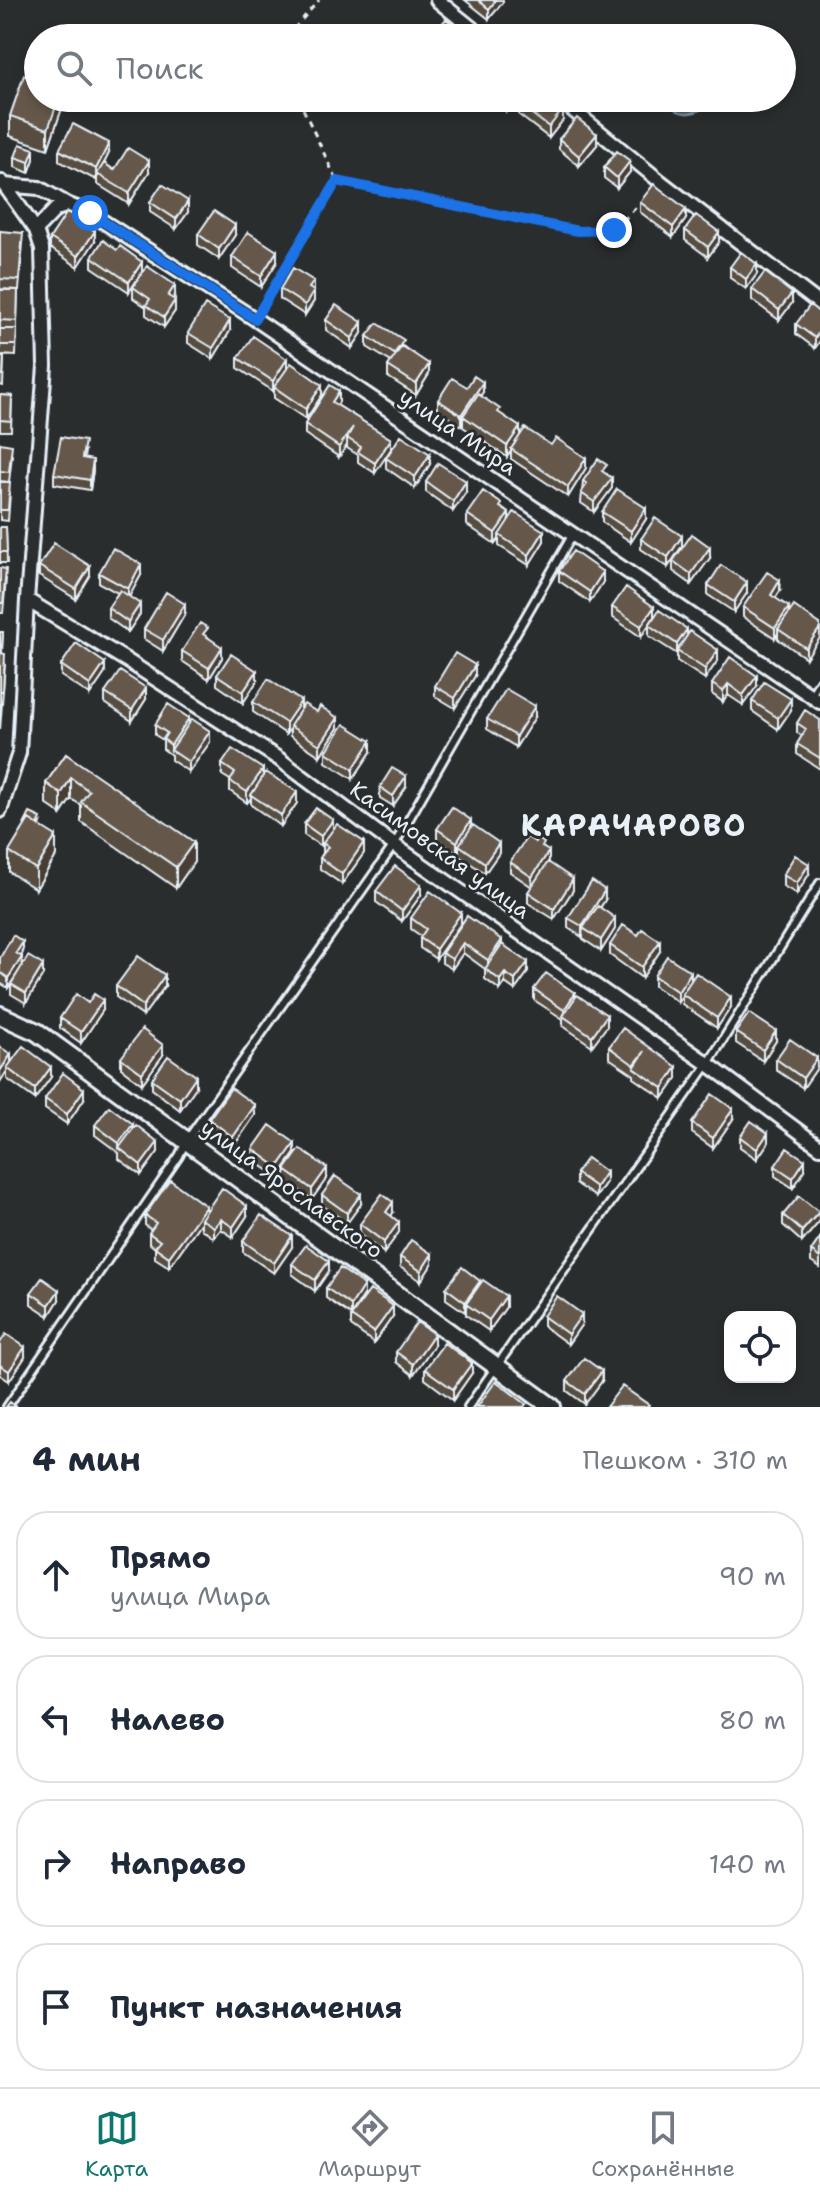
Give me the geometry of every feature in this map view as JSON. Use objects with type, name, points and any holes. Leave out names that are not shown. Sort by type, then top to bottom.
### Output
[{"type":"street","points":[[437,0],[467,24]]},
{"type":"street","points":[[575,112],[820,304]]},
{"type":"street","points":[[0,811],[19,753],[45,366],[42,249],[36,230],[2,183]]},
{"type":"street","name":"улица Мира","points":[[2,183],[39,188],[90,213],[255,319],[816,699]]},
{"type":"street","points":[[36,230],[56,209],[69,205]]},
{"type":"street","name":"Касимовская улица","points":[[27,600],[279,759],[394,845],[708,1064],[820,1147]]},
{"type":"street","name":"улица Ярославского","points":[[0,1015],[37,1032],[552,1407]]},
{"type":"lane","points":[[7,1407],[187,1140],[394,845],[573,534]]},
{"type":"lane","points":[[816,699],[820,681]]},
{"type":"lane","points":[[468,1407],[708,1064],[820,883]]},
{"type":"path","points":[[298,24],[319,0]]},
{"type":"path","points":[[305,112],[337,181]]},
{"type":"path","points":[[337,181],[578,231],[614,230],[661,182]]},
{"type":"path","points":[[255,319],[337,181]]},
{"type":"building","points":[[478,0],[496,0],[489,9]]},
{"type":"building","points":[[24,75],[24,112],[54,112],[48,129],[10,116]]},
{"type":"building","points":[[529,112],[561,112],[549,127]]},
{"type":"building","points":[[577,118],[597,134],[579,156],[559,139]]},
{"type":"building","points":[[73,124],[109,143],[96,169],[59,150]]},
{"type":"building","points":[[20,144],[34,149],[29,162],[15,157]]},
{"type":"building","points":[[128,148],[149,161],[129,193],[97,174],[104,163],[114,170]]},
{"type":"building","points":[[617,151],[630,161],[617,178],[604,167]]},
{"type":"building","points":[[162,184],[188,201],[176,219],[150,202]]},
{"type":"building","points":[[654,184],[686,209],[673,227],[640,202]]},
{"type":"building","points":[[214,211],[235,225],[219,249],[198,234]]},
{"type":"building","points":[[67,212],[95,231],[78,256],[50,238]]},
{"type":"building","points":[[696,215],[719,232],[708,247],[685,230]]},
{"type":"building","points":[[0,231],[23,233],[19,280],[0,279]]},
{"type":"building","points":[[248,232],[277,251],[261,276],[232,257]]},
{"type":"building","points":[[103,240],[117,250],[120,246],[142,262],[129,282],[92,257]]},
{"type":"building","points":[[741,252],[757,264],[746,279],[730,267]]},
{"type":"building","points":[[147,266],[175,285],[168,296],[175,300],[164,317],[146,305],[150,299],[133,287]]},
{"type":"building","points":[[293,268],[314,281],[309,288],[314,291],[305,305],[280,289]]},
{"type":"building","points":[[765,272],[792,293],[779,310],[752,289]]},
{"type":"building","points":[[0,290],[18,290],[17,321],[0,320]]},
{"type":"building","points":[[205,305],[230,320],[213,348],[188,333]]},
{"type":"building","points":[[336,305],[362,322],[352,338],[326,320]]},
{"type":"building","points":[[810,305],[820,313],[820,330],[815,338],[796,324]]},
{"type":"building","points":[[377,323],[404,340],[394,354],[367,336]]},
{"type":"building","points":[[0,329],[17,329],[16,345],[0,345]]},
{"type":"building","points":[[253,336],[287,359],[273,381],[238,358]]},
{"type":"building","points":[[402,346],[429,364],[416,384],[388,366]]},
{"type":"building","points":[[0,357],[4,357],[3,375],[0,375]]},
{"type":"building","points":[[291,363],[322,385],[306,409],[274,387]]},
{"type":"building","points":[[474,376],[483,382],[461,415],[438,400],[452,378],[467,387]]},
{"type":"building","points":[[330,385],[339,391],[332,402],[391,439],[375,463],[358,452],[361,447],[347,438],[353,427],[339,447],[305,424]]},
{"type":"building","points":[[478,394],[520,427],[507,446],[463,416]]},
{"type":"building","points":[[0,395],[12,396],[11,421],[0,420]]},
{"type":"building","points":[[525,428],[551,445],[556,438],[586,458],[568,487],[511,449]]},
{"type":"building","points":[[401,435],[430,454],[415,477],[386,458]]},
{"type":"building","points":[[61,437],[85,441],[82,458],[93,460],[90,480],[54,474]]},
{"type":"building","points":[[0,443],[12,445],[9,472],[0,471]]},
{"type":"building","points":[[598,459],[607,465],[602,471],[612,478],[594,502],[581,493],[587,484],[583,481]]},
{"type":"building","points":[[438,463],[466,481],[453,501],[426,482]]},
{"type":"building","points":[[0,482],[10,482],[8,510],[0,510]]},
{"type":"building","points":[[617,489],[646,508],[631,531],[602,512]]},
{"type":"building","points":[[483,491],[509,513],[495,533],[467,514]]},
{"type":"building","points":[[514,512],[544,531],[529,555],[499,535]]},
{"type":"building","points":[[655,518],[682,536],[668,557],[641,539]]},
{"type":"building","points":[[0,527],[6,527],[7,552],[0,552]]},
{"type":"building","points":[[692,534],[710,547],[691,574],[673,561]]},
{"type":"building","points":[[54,543],[90,566],[76,589],[39,566]]},
{"type":"building","points":[[113,548],[141,564],[128,589],[99,573]]},
{"type":"building","points":[[573,551],[603,572],[590,592],[559,571]]},
{"type":"building","points":[[721,565],[747,582],[734,602],[708,585]]},
{"type":"building","points":[[0,568],[6,569],[3,603],[0,603]]},
{"type":"building","points":[[767,572],[780,580],[771,595],[789,607],[775,628],[743,607]]},
{"type":"building","points":[[626,587],[654,607],[641,626],[612,607]]},
{"type":"building","points":[[120,590],[140,604],[128,622],[108,608]]},
{"type":"building","points":[[166,592],[185,604],[163,640],[144,629]]},
{"type":"building","points":[[794,606],[820,624],[806,648],[778,629]]},
{"type":"building","points":[[659,610],[687,629],[677,644],[649,625]]},
{"type":"building","points":[[200,623],[208,628],[203,634],[222,647],[209,668],[182,651]]},
{"type":"building","points":[[690,631],[718,650],[705,669],[677,651]]},
{"type":"building","points":[[76,643],[105,663],[90,685],[61,665]]},
{"type":"building","points":[[0,653],[5,654],[3,691],[0,691]]},
{"type":"building","points":[[455,653],[475,665],[455,698],[435,686]]},
{"type":"building","points":[[231,654],[257,671],[243,692],[217,675]]},
{"type":"building","points":[[730,657],[757,676],[743,695],[728,684],[723,691],[712,684]]},
{"type":"building","points":[[120,671],[146,688],[132,710],[105,693]]},
{"type":"building","points":[[268,679],[301,701],[286,723],[253,702]]},
{"type":"building","points":[[764,682],[791,699],[778,718],[752,701]]},
{"type":"building","points":[[506,689],[535,706],[516,736],[487,719]]},
{"type":"building","points":[[168,704],[189,718],[171,745],[163,739],[167,733],[155,725]]},
{"type":"building","points":[[304,704],[317,712],[320,706],[338,718],[320,745],[290,726]]},
{"type":"building","points":[[805,710],[820,720],[820,758],[797,744],[806,729],[797,723]]},
{"type":"building","points":[[192,719],[210,731],[189,762],[171,750]]},
{"type":"building","points":[[344,724],[371,741],[353,769],[326,752]]},
{"type":"building","points":[[232,749],[263,769],[247,792],[230,781],[235,773],[222,764]]},
{"type":"building","points":[[66,754],[194,842],[176,867],[81,802],[89,791],[71,778],[61,794],[46,783]]},
{"type":"building","points":[[392,768],[406,776],[393,796],[380,787]]},
{"type":"building","points":[[266,772],[297,792],[281,815],[251,795]]},
{"type":"building","points":[[452,807],[471,820],[457,842],[437,829]]},
{"type":"building","points":[[316,808],[333,820],[321,836],[304,824]]},
{"type":"building","points":[[30,813],[41,818],[38,825],[29,819],[24,825]]},
{"type":"building","points":[[29,819],[56,836],[36,869],[9,852]]},
{"type":"building","points":[[337,824],[364,842],[342,874],[320,858],[328,847],[323,843]]},
{"type":"building","points":[[473,825],[499,843],[485,863],[459,845]]},
{"type":"building","points":[[527,837],[535,842],[537,838],[544,843],[542,847],[549,851],[532,877],[510,862]]},
{"type":"building","points":[[795,855],[809,864],[797,883],[783,875]]},
{"type":"building","points":[[548,862],[573,879],[554,909],[528,892]]},
{"type":"building","points":[[395,866],[421,885],[402,911],[376,891]]},
{"type":"building","points":[[592,881],[605,890],[582,926],[568,918]]},
{"type":"building","points":[[430,891],[461,913],[436,949],[420,938],[426,929],[411,918]]},
{"type":"building","points":[[598,906],[615,918],[601,940],[583,928]]},
{"type":"building","points":[[467,916],[502,940],[488,960],[463,943],[452,959],[442,953]]},
{"type":"building","points":[[623,925],[638,935],[642,929],[660,941],[642,967],[610,945]]},
{"type":"building","points":[[13,935],[23,942],[16,953],[22,957],[8,978],[0,972],[0,958]]},
{"type":"building","points":[[502,944],[528,962],[515,980],[505,973],[500,980],[485,969]]},
{"type":"building","points":[[28,956],[43,965],[26,993],[11,984]]},
{"type":"building","points":[[138,956],[165,975],[143,1006],[116,986]]},
{"type":"building","points":[[667,956],[691,972],[678,992],[654,976]]},
{"type":"building","points":[[546,973],[575,993],[564,1010],[534,989]]},
{"type":"building","points":[[696,973],[731,997],[717,1018],[682,994]]},
{"type":"building","points":[[76,994],[88,1003],[94,994],[103,1000],[81,1032],[60,1018]]},
{"type":"building","points":[[577,995],[607,1015],[592,1036],[563,1016]]},
{"type":"building","points":[[749,1013],[776,1031],[763,1050],[736,1032]]},
{"type":"building","points":[[623,1028],[677,1067],[663,1088],[634,1068],[645,1051],[634,1065],[609,1047]]},
{"type":"building","points":[[142,1029],[163,1045],[142,1073],[121,1058]]},
{"type":"building","points":[[790,1039],[817,1058],[803,1078],[776,1059]]},
{"type":"building","points":[[23,1046],[51,1067],[35,1089],[7,1068]]},
{"type":"building","points":[[0,1047],[11,1054],[0,1071]]},
{"type":"building","points":[[168,1056],[196,1076],[180,1099],[152,1079]]},
{"type":"building","points":[[63,1073],[84,1089],[67,1114],[45,1099]]},
{"type":"building","points":[[231,1088],[255,1105],[233,1137],[209,1119]]},
{"type":"building","points":[[712,1094],[733,1109],[713,1138],[692,1123]]},
{"type":"building","points":[[109,1106],[133,1124],[119,1143],[95,1125]]},
{"type":"building","points":[[751,1121],[768,1133],[757,1149],[740,1137]]},
{"type":"building","points":[[136,1125],[158,1142],[141,1165],[119,1148]]},
{"type":"building","points":[[270,1125],[295,1143],[278,1167],[253,1149]]},
{"type":"building","points":[[787,1148],[805,1160],[793,1178],[775,1166]]},
{"type":"building","points":[[300,1149],[327,1168],[312,1189],[285,1170]]},
{"type":"building","points":[[587,1158],[606,1172],[596,1187],[576,1173]]},
{"type":"building","points":[[335,1176],[361,1194],[347,1213],[322,1195]]},
{"type":"building","points":[[170,1180],[206,1206],[169,1257],[155,1247],[160,1241],[149,1233],[156,1223],[145,1215]]},
{"type":"building","points":[[222,1188],[247,1206],[233,1227],[221,1219],[214,1227],[201,1219]]},
{"type":"building","points":[[382,1194],[393,1202],[386,1212],[399,1222],[384,1242],[360,1224]]},
{"type":"building","points":[[799,1196],[819,1212],[802,1231],[783,1215]]},
{"type":"building","points":[[261,1215],[292,1236],[274,1263],[243,1241]]},
{"type":"building","points":[[820,1238],[820,1258],[811,1251]]},
{"type":"building","points":[[411,1240],[432,1254],[421,1271],[400,1257]]},
{"type":"building","points":[[306,1245],[329,1261],[315,1280],[292,1264]]},
{"type":"building","points":[[462,1267],[480,1281],[465,1302],[446,1288]]},
{"type":"building","points":[[340,1268],[364,1285],[351,1305],[326,1288]]},
{"type":"building","points":[[42,1278],[59,1290],[49,1305],[31,1293]]},
{"type":"building","points":[[483,1280],[506,1296],[489,1320],[466,1304]]},
{"type":"building","points":[[370,1290],[393,1306],[374,1332],[351,1316]]},
{"type":"building","points":[[557,1296],[582,1314],[568,1334],[543,1316]]},
{"type":"building","points":[[417,1322],[434,1334],[413,1364],[396,1352]]},
{"type":"building","points":[[6,1334],[25,1347],[9,1371],[0,1365],[0,1343]]},
{"type":"building","points":[[444,1343],[472,1363],[453,1389],[425,1369]]},
{"type":"building","points":[[584,1358],[602,1371],[585,1394],[567,1381]]},
{"type":"building","points":[[496,1381],[526,1404],[524,1407],[477,1407]]},
{"type":"building","points":[[622,1386],[649,1405],[606,1407]]},
{"type":"district","name":"КАРАЧАРОВО","points":[[634,825]]},
{"type":"route","points":[[90,213],[255,319],[337,181],[578,231],[614,230]]}]
